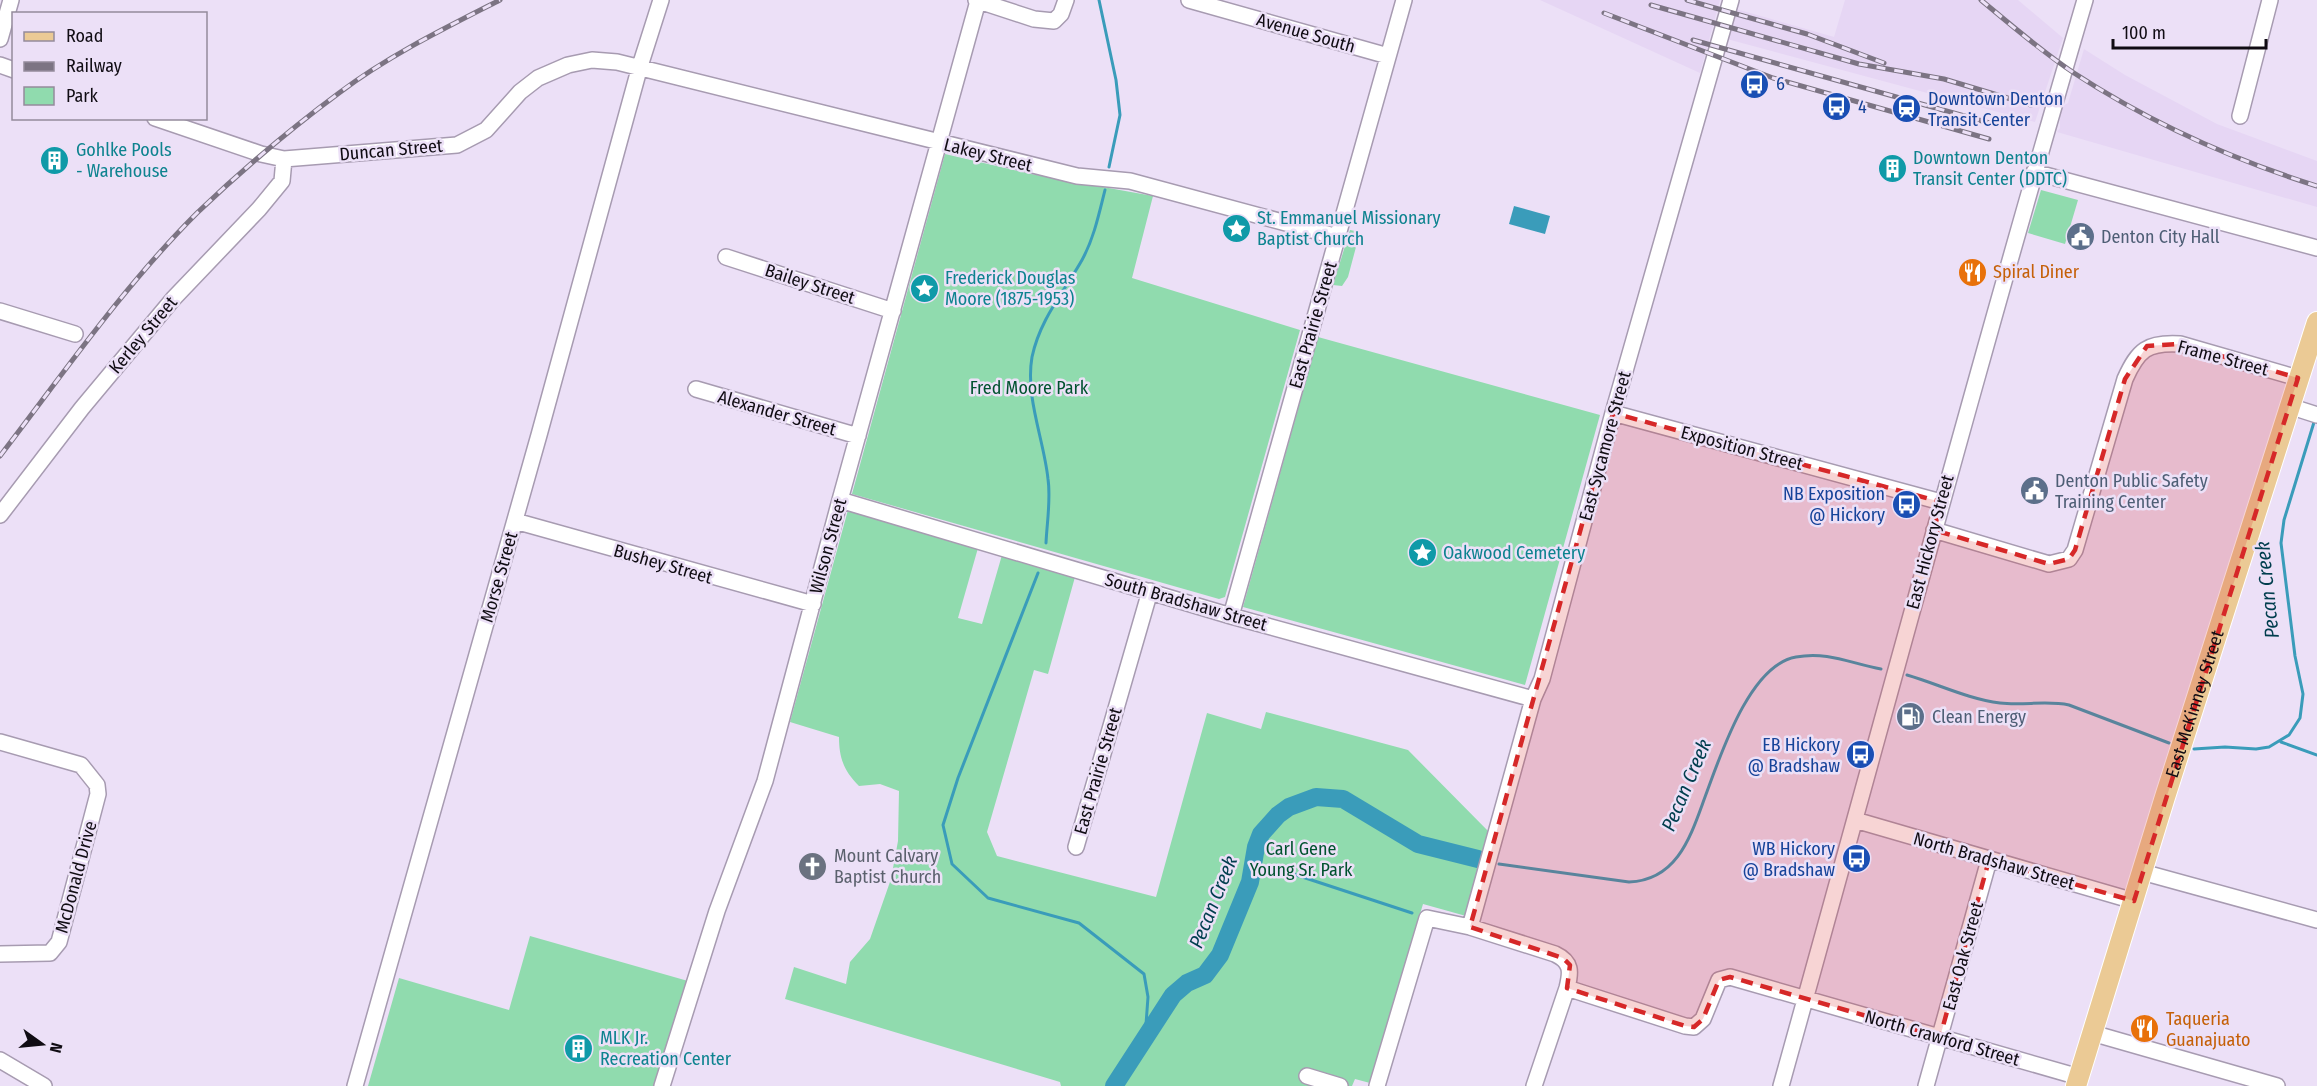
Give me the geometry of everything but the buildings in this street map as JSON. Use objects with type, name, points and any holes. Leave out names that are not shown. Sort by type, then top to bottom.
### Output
[{"type":"main road","name":"East McKinney Street","points":[[2077,1081],[2142,872],[2304,411],[2298,378],[2317,321]]},
{"type":"street","points":[[0,39],[11,0]]},
{"type":"street","name":"Morse Street","points":[[355,1086],[515,521],[640,66],[661,0]]},
{"type":"street","points":[[977,0],[1034,19],[1054,21],[1061,14],[1066,0]]},
{"type":"street","name":"Wilson Street","points":[[662,1086],[717,911],[765,781],[977,0]]},
{"type":"street","name":"Avenue South","points":[[1189,0],[1388,56]]},
{"type":"street","name":"East Prairie Street","points":[[1231,616],[1404,0]]},
{"type":"street","name":"East Sycamore Street","points":[[1470,927],[1533,699],[1542,680],[1613,413],[1731,0]]},
{"type":"street","name":"East Hickory Street","points":[[1781,1086],[1941,502],[2085,0]]},
{"type":"street","points":[[2240,116],[2270,0]]},
{"type":"street","name":"Duncan Street","points":[[161,120],[261,154],[284,159],[457,145],[486,130],[520,92],[538,78],[558,69],[592,60],[640,66]]},
{"type":"street","name":"Lakey Street","points":[[640,66],[1077,176],[1130,182],[1338,237]]},
{"type":"street","name":"Kerley Street","points":[[0,515],[82,408],[173,299],[282,181],[285,171],[284,159]]},
{"type":"street","points":[[2034,172],[2317,248]]},
{"type":"street","name":"Bailey Street","points":[[726,257],[893,310]]},
{"type":"street","points":[[0,311],[75,334]]},
{"type":"street","name":"Frame Street","points":[[1934,530],[2049,564],[2069,559],[2075,550],[2125,379],[2133,362],[2147,346],[2164,343],[2180,344],[2298,378]]},
{"type":"street","name":"Alexander Street","points":[[696,389],[858,436]]},
{"type":"street","name":"Exposition Street","points":[[1613,413],[1941,502]]},
{"type":"street","name":"South Bradshaw Street","points":[[840,500],[1231,616],[1533,699]]},
{"type":"street","name":"Bushey Street","points":[[515,521],[813,604]]},
{"type":"street","name":"East Prairie Street","points":[[1076,847],[1150,591]]},
{"type":"street","name":"McDonald Drive","points":[[0,742],[81,765],[97,785],[98,794],[58,942],[50,953],[0,954]]},
{"type":"street","name":"North Bradshaw Street","points":[[1855,820],[2134,901]]},
{"type":"street","name":"East Oak Street","points":[[1926,1086],[1989,860]]},
{"type":"street","points":[[2142,872],[2317,920]]},
{"type":"street","points":[[1377,1086],[1427,918],[1470,927],[1563,958],[1570,965],[1567,988],[1534,1086]]},
{"type":"street","name":"North Crawford Street","points":[[1567,988],[1694,1027],[1703,1019],[1719,980],[1730,977],[1940,1037],[2077,1081]]},
{"type":"street","points":[[2092,1033],[2277,1086]]},
{"type":"street","points":[[0,1060],[44,1086]]},
{"type":"street","points":[[1307,1076],[1340,1086]]},
{"type":"highlighted area","points":[[2180,344],[2298,378],[2134,901],[1989,860],[1940,1037],[1730,977],[1719,980],[1703,1019],[1694,1027],[1685,1026],[1567,988],[1570,965],[1563,958],[1470,927],[1613,413],[1941,502],[1934,530],[2049,564],[2069,559],[2075,550],[2125,379],[2147,346]]},
{"type":"shaded area","points":[[1540,0],[1720,0],[1700,73]]},
{"type":"shaded area","points":[[1845,0],[2018,0],[2063,38],[2035,122],[1727,39],[1736,9],[1834,37]]},
{"type":"shaded area","points":[[2084,49],[2125,75],[2217,124],[2317,161],[2317,207],[2057,132],[2060,128],[2060,108],[2068,103]]},
{"type":"green space","name":"Fred Moore Park","points":[[945,154],[1031,174],[1153,196],[1132,278],[1300,330],[1225,597],[1219,599],[852,494]]},
{"type":"green space","points":[[2041,190],[2078,200],[2065,244],[2028,233]]},
{"type":"green space","points":[[1350,230],[1360,232],[1348,277],[1342,286],[1333,285]]},
{"type":"green space","name":"Oakwood Cemetery","points":[[1318,337],[1600,415],[1525,685],[1243,607]]},
{"type":"green space","name":"Carl Gene Young Sr. Park","points":[[848,510],[978,548],[958,618],[982,624],[1002,555],[1075,577],[1048,674],[1034,670],[987,832],[997,856],[1156,897],[1207,713],[1261,729],[1266,712],[1408,750],[1490,833],[1466,916],[1423,904],[1370,1083],[1355,1079],[1352,1086],[1061,1086],[1060,1082],[785,999],[794,967],[846,984],[850,962],[870,939],[891,879],[898,841],[899,791],[880,784],[859,786],[843,764],[839,737],[790,722]]},
{"type":"green space","points":[[530,936],[688,981],[655,1086],[368,1086],[399,978],[509,1010]]},
{"type":"water","points":[[1514,206],[1550,216],[1545,234],[1509,224]]},
{"type":"waterway","points":[[1099,0],[1116,80],[1120,115],[1109,167]]},
{"type":"waterway","points":[[1046,543],[1049,487],[1033,403],[1032,357],[1041,330],[1053,306],[1090,243],[1105,190]]},
{"type":"waterway","name":"Pecan Creek","points":[[2194,749],[2269,747],[2289,735],[2300,718],[2303,694],[2295,656],[2281,543],[2284,520],[2315,419]]},
{"type":"waterway","points":[[1038,573],[958,778],[943,825],[952,864],[988,898],[1079,923],[1144,974],[1148,997],[1145,1038]]},
{"type":"waterway","name":"Pecan Creek","points":[[1499,864],[1629,882],[1646,879],[1660,873],[1671,864],[1688,840],[1738,715],[1764,677],[1779,664],[1796,657],[1808,656],[1829,657],[1881,669]]},
{"type":"waterway","name":"Pecan Creek","points":[[1907,675],[1988,701],[2009,704],[2069,705],[2169,743]]},
{"type":"waterway","points":[[2281,742],[2317,755]]},
{"type":"waterway","name":"Pecan Creek","points":[[1114,1086],[1173,995],[1187,983],[1205,975],[1220,955],[1250,882],[1256,847],[1261,834],[1278,815],[1289,807],[1316,797],[1343,799],[1418,844],[1478,859]]},
{"type":"waterway","points":[[1253,870],[1260,867],[1275,868],[1412,913]]},
{"type":"railway","points":[[0,456],[94,332],[144,271],[197,213],[231,181],[302,121],[377,67],[417,43],[500,0]]},
{"type":"railway","points":[[1687,0],[1807,34],[1884,63]]},
{"type":"railway","points":[[1981,0],[2062,65],[2132,108],[2191,138],[2253,164],[2317,186]]},
{"type":"railway","points":[[1651,5],[1859,64],[1944,79],[2031,105]]},
{"type":"railway","points":[[1604,13],[1773,78],[1989,139]]},
{"type":"railway","points":[[1693,40],[1993,124]]},
{"type":"place","name":"6","points":[[1755,84]]},
{"type":"place","name":"4","points":[[1837,107]]},
{"type":"place","name":"Downtown Denton Transit Center","points":[[1907,109]]},
{"type":"place","name":"Gohlke Pools - Warehouse","points":[[55,160]]},
{"type":"place","name":"Downtown Denton Transit Center (DDTC)","points":[[1892,168]]},
{"type":"place","name":"St. Emmanuel Missionary Baptist Church","points":[[1236,228]]},
{"type":"place","name":"Denton City Hall","points":[[2080,237]]},
{"type":"place","name":"Spiral Diner","points":[[1972,272]]},
{"type":"place","name":"Frederick Douglas Moore (1875-1953)","points":[[924,288]]},
{"type":"place","name":"Denton Public Safety Training Center","points":[[2034,491]]},
{"type":"place","name":"NB Exposition @ Hickory","points":[[1906,504]]},
{"type":"place","name":"Oakwood Cemetery","points":[[1422,553]]},
{"type":"place","name":"Clean Energy","points":[[1911,717]]},
{"type":"place","name":"EB Hickory @ Bradshaw","points":[[1861,755]]},
{"type":"place","name":"WB Hickory @ Bradshaw","points":[[1856,859]]},
{"type":"place","name":"Mount Calvary Baptist Church","points":[[813,866]]},
{"type":"place","name":"Taqueria Guanajuato","points":[[2145,1029]]},
{"type":"place","name":"MLK Jr. Recreation Center","points":[[579,1048]]}]
